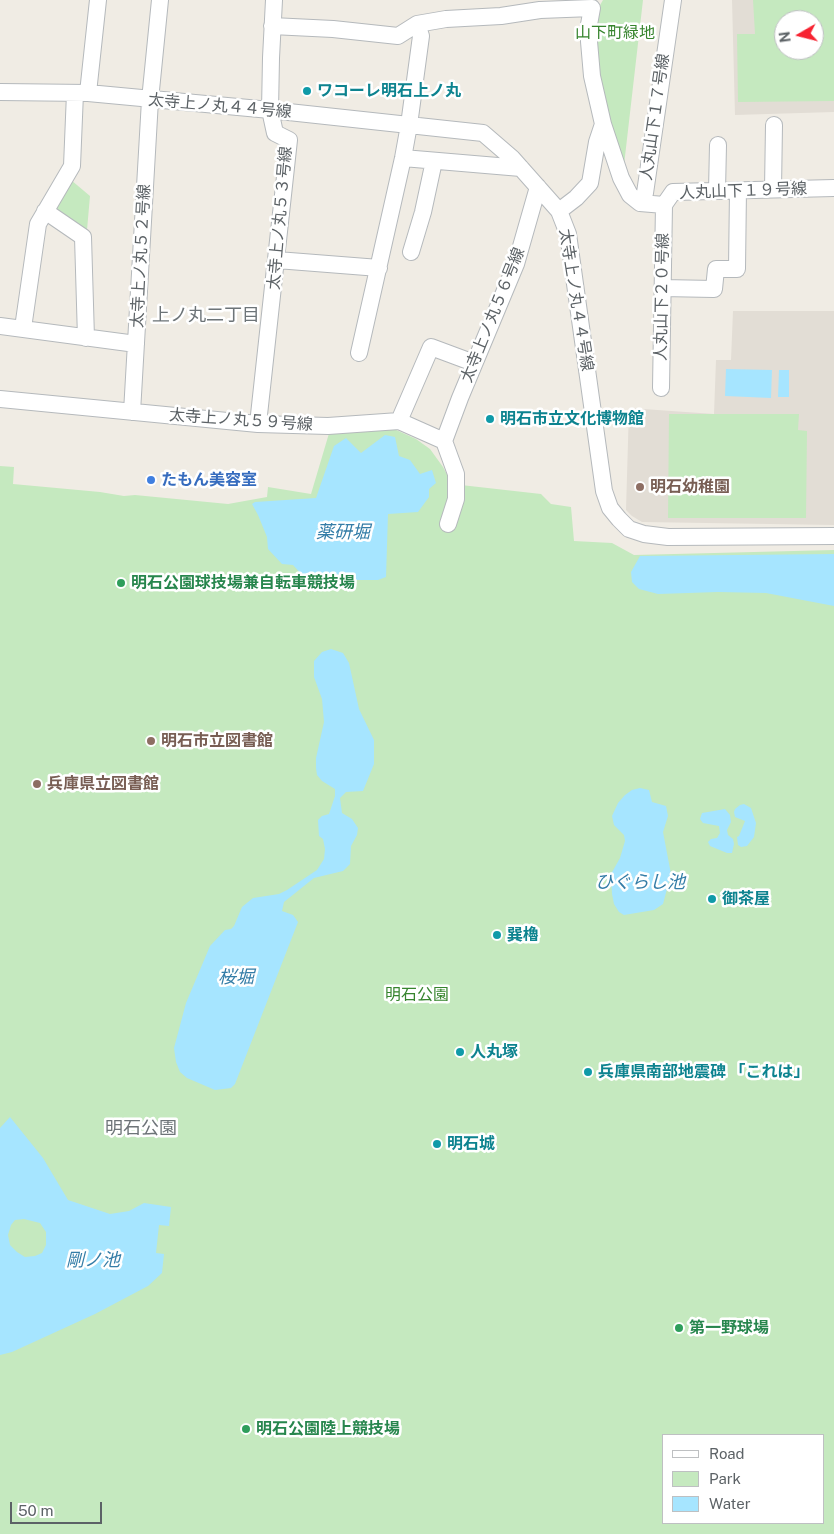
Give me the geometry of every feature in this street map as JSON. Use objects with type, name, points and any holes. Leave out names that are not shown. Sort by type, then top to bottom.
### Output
[{"type":"street","points":[[23,328],[38,224],[72,166],[98,0]]},
{"type":"street","name":"太寺上ノ丸５２号線","points":[[132,412],[150,100],[160,0]]},
{"type":"street","points":[[270,110],[274,0]]},
{"type":"street","name":"人丸山下１７号線","points":[[640,203],[645,193],[673,0]]},
{"type":"street","points":[[272,26],[333,29],[398,36],[417,24],[446,18],[501,16],[594,4],[588,30],[591,67],[603,124],[630,195],[640,203]]},
{"type":"street","points":[[359,353],[409,125],[420,36],[417,24]]},
{"type":"street","name":"太寺上ノ丸４４号線","points":[[0,92],[82,93],[270,110],[483,133],[512,158],[559,211],[568,234],[604,490],[610,508],[619,520],[629,529],[644,534],[668,537],[834,536]]},
{"type":"street","name":"太寺上ノ丸５３号線","points":[[258,424],[289,140],[275,133],[270,110]]},
{"type":"street","points":[[559,211],[576,198],[590,183],[597,142],[603,124]]},
{"type":"street","points":[[773,189],[774,125]]},
{"type":"street","points":[[717,191],[718,145]]},
{"type":"street","points":[[403,158],[521,168]]},
{"type":"street","points":[[411,252],[423,212],[434,161]]},
{"type":"street","name":"太寺上ノ丸５６号線","points":[[444,441],[474,363],[516,264],[538,187]]},
{"type":"street","name":"人丸山下１９号線","points":[[640,203],[664,205],[673,192],[834,188]]},
{"type":"street","points":[[662,288],[714,289],[716,270],[736,268],[738,190]]},
{"type":"street","name":"人丸山下２０号線","points":[[661,388],[664,205]]},
{"type":"street","points":[[45,211],[83,236],[86,338]]},
{"type":"street","points":[[276,260],[379,268]]},
{"type":"street","points":[[0,326],[136,344]]},
{"type":"street","points":[[399,421],[431,348],[474,363]]},
{"type":"street","name":"太寺上ノ丸５９号線","points":[[0,399],[258,424],[328,426],[399,421],[444,441]]},
{"type":"street","points":[[444,441],[456,474],[456,499],[448,524]]},
{"type":"shaded area","points":[[732,0],[834,0],[834,112],[735,115]]},
{"type":"shaded area","points":[[733,311],[834,311],[834,525],[642,522],[626,510],[629,408],[714,414],[716,360],[731,360]]},
{"type":"green space","name":"山下町緑地","points":[[603,0],[643,0],[624,165],[610,132],[594,54],[596,12]]},
{"type":"green space","points":[[753,0],[834,0],[834,101],[738,102],[737,34],[755,34]]},
{"type":"green space","points":[[71,180],[90,196],[87,230],[54,208]]},
{"type":"green space","points":[[669,414],[799,414],[798,430],[807,431],[806,518],[668,518]]},
{"type":"green space","name":"明石公園","points":[[394,429],[416,439],[430,449],[452,484],[541,494],[551,504],[571,507],[574,541],[612,543],[634,555],[834,550],[834,1534],[0,1534],[0,466],[14,467],[13,484],[124,496],[135,495],[228,504],[267,497],[268,487],[311,494],[330,430]]},
{"type":"water","points":[[726,369],[772,370],[771,398],[725,396]]},
{"type":"water","points":[[779,370],[789,370],[789,397],[778,397]]},
{"type":"water","name":"薬研堀","points":[[385,435],[395,437],[399,456],[410,460],[420,474],[432,470],[436,483],[429,489],[429,497],[418,512],[388,514],[386,577],[378,580],[356,580],[350,582],[347,577],[331,573],[324,574],[320,581],[305,578],[293,565],[282,564],[268,549],[267,537],[252,504],[255,502],[316,498],[334,446],[346,438],[361,453]]},
{"type":"water","points":[[834,554],[834,606],[766,593],[658,594],[639,589],[632,582],[631,572],[640,556]]},
{"type":"water","name":"桜堀","points":[[331,649],[343,653],[349,663],[359,709],[374,740],[374,764],[363,791],[346,792],[340,798],[342,813],[352,819],[358,828],[357,835],[351,846],[350,864],[343,871],[314,878],[284,902],[282,911],[293,915],[298,922],[235,1084],[231,1088],[215,1090],[187,1078],[180,1072],[174,1048],[186,1003],[210,946],[225,930],[231,929],[234,926],[242,907],[253,898],[279,894],[287,890],[317,870],[324,859],[325,849],[323,839],[319,836],[318,820],[322,816],[329,814],[335,796],[335,789],[322,781],[317,775],[316,758],[324,722],[322,699],[314,677],[314,661],[322,652]]},
{"type":"water","name":"ひぐらし池","points":[[640,788],[649,790],[652,802],[666,806],[668,816],[663,832],[671,874],[663,904],[654,910],[624,915],[619,912],[614,904],[611,874],[620,858],[625,841],[624,835],[614,825],[612,816],[618,803],[625,795],[632,790]]},
{"type":"water","points":[[744,804],[751,808],[756,823],[754,837],[747,846],[741,847],[738,845],[737,837],[745,821],[735,817],[734,812],[740,805]]},
{"type":"water","points":[[725,809],[730,815],[731,822],[727,830],[728,835],[733,839],[732,853],[727,853],[710,846],[708,842],[711,839],[717,838],[720,833],[719,826],[703,823],[700,819],[702,813]]},
{"type":"water","name":"剛ノ池","points":[[10,1117],[43,1158],[68,1200],[110,1214],[129,1211],[144,1203],[171,1207],[169,1226],[159,1225],[156,1253],[164,1254],[162,1273],[148,1286],[95,1314],[12,1352],[0,1355],[0,1128]],"holes":[[[24,1219],[40,1223],[46,1232],[46,1245],[42,1253],[25,1257],[10,1245],[8,1235],[11,1225],[15,1220]]]},
{"type":"place","name":"ワコーレ明石上ノ丸","points":[[307,91]]},
{"type":"place","name":"明石市立文化博物館","points":[[490,419]]},
{"type":"place","name":"たもん美容室","points":[[151,480]]},
{"type":"place","name":"明石幼稚園","points":[[640,487]]},
{"type":"place","name":"明石公園球技場兼自転車競技場","points":[[121,583]]},
{"type":"place","name":"明石市立図書館","points":[[151,741]]},
{"type":"place","name":"兵庫県立図書館","points":[[37,784]]},
{"type":"place","name":"御茶屋","points":[[712,899]]},
{"type":"place","name":"巽櫓","points":[[497,935]]},
{"type":"place","name":"人丸塚","points":[[460,1052]]},
{"type":"place","name":"兵庫県南部地震碑 「これは」","points":[[588,1072]]},
{"type":"place","name":"明石城","points":[[437,1144]]},
{"type":"place","name":"第一野球場","points":[[679,1328]]},
{"type":"place","name":"明石公園陸上競技場","points":[[246,1429]]},
{"type":"district","name":"上ノ丸二丁目","points":[[206,315]]},
{"type":"district","name":"明石公園","points":[[141,1128]]}]
